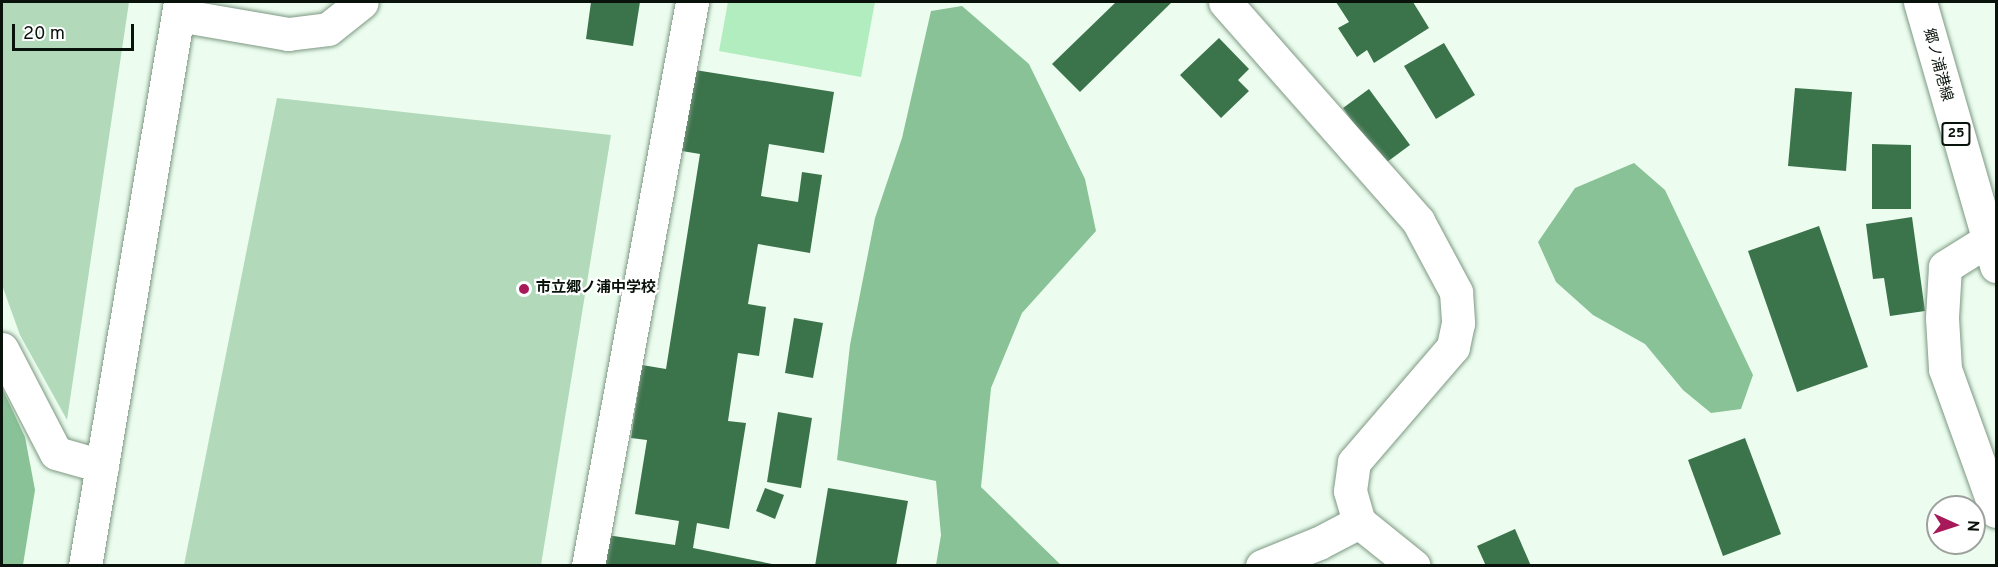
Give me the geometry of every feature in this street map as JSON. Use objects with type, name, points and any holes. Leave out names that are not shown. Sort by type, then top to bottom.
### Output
[{"type":"street","points":[[86,566],[179,8],[288,34],[328,29],[363,2]]},
{"type":"street","points":[[588,566],[692,2]]},
{"type":"street","points":[[1225,2],[1418,221],[1456,292],[1458,323],[1453,347],[1354,462],[1350,491],[1359,522],[1414,566]]},
{"type":"street","name":"郷ノ浦港線","points":[[1920,2],[1993,253]]},
{"type":"street","points":[[1993,253],[1945,267],[1942,318],[1945,369],[1996,511]]},
{"type":"street","points":[[2,349],[56,453],[102,466]]},
{"type":"street","points":[[1262,566],[1319,543],[1359,522]]},
{"type":"shaded area","points":[[2,2],[129,2],[67,420],[20,335],[2,285]]},
{"type":"shaded area","points":[[728,2],[875,2],[861,77],[719,51]]},
{"type":"shaded area","points":[[962,6],[1029,64],[1085,179],[1096,231],[1022,313],[991,388],[981,487],[1061,565],[936,565],[941,535],[936,481],[837,460],[850,345],[875,218],[902,138],[931,11]]},
{"type":"shaded area","points":[[277,98],[611,135],[541,565],[184,565]]},
{"type":"shaded area","points":[[1634,163],[1665,190],[1753,375],[1741,409],[1711,413],[1683,390],[1645,344],[1593,315],[1556,282],[1538,242],[1575,188]]},
{"type":"shaded area","points":[[2,388],[25,437],[35,490],[23,565],[2,565]]},
{"type":"building","points":[[591,2],[640,2],[633,46],[586,39]]},
{"type":"building","points":[[1116,2],[1172,2],[1080,92],[1052,64]]},
{"type":"building","points":[[1336,2],[1413,2],[1429,28],[1374,63],[1367,50],[1357,57],[1338,28],[1349,22]]},
{"type":"building","points":[[1219,38],[1249,69],[1238,80],[1249,91],[1221,118],[1180,75]]},
{"type":"building","points":[[1444,43],[1475,95],[1436,119],[1404,66]]},
{"type":"building","points":[[695,70],[834,92],[824,153],[769,144],[761,196],[798,202],[802,172],[822,175],[810,253],[758,244],[748,304],[766,307],[759,356],[738,353],[728,421],[746,423],[729,529],[697,523],[693,548],[782,566],[595,566],[600,534],[675,545],[679,521],[635,514],[647,440],[631,438],[642,365],[666,369],[700,154],[682,151]]},
{"type":"building","points":[[1795,88],[1852,92],[1846,171],[1788,166]]},
{"type":"building","points":[[1369,89],[1410,145],[1383,165],[1343,108]]},
{"type":"building","points":[[1872,144],[1911,145],[1911,209],[1872,209]]},
{"type":"building","points":[[1912,217],[1925,311],[1890,316],[1884,278],[1873,279],[1866,224]]},
{"type":"building","points":[[1819,226],[1868,367],[1797,392],[1748,251]]},
{"type":"building","points":[[794,318],[823,323],[813,378],[785,373]]},
{"type":"building","points":[[778,412],[812,418],[801,488],[767,482]]},
{"type":"building","points":[[1745,438],[1781,534],[1723,556],[1688,460]]},
{"type":"building","points":[[765,488],[784,495],[775,519],[756,511]]},
{"type":"building","points":[[828,488],[908,501],[896,566],[815,566]]},
{"type":"building","points":[[1515,529],[1531,566],[1486,566],[1477,546]]},
{"type":"place","name":"市立郷ノ浦中学校","points":[[524,289]]}]
